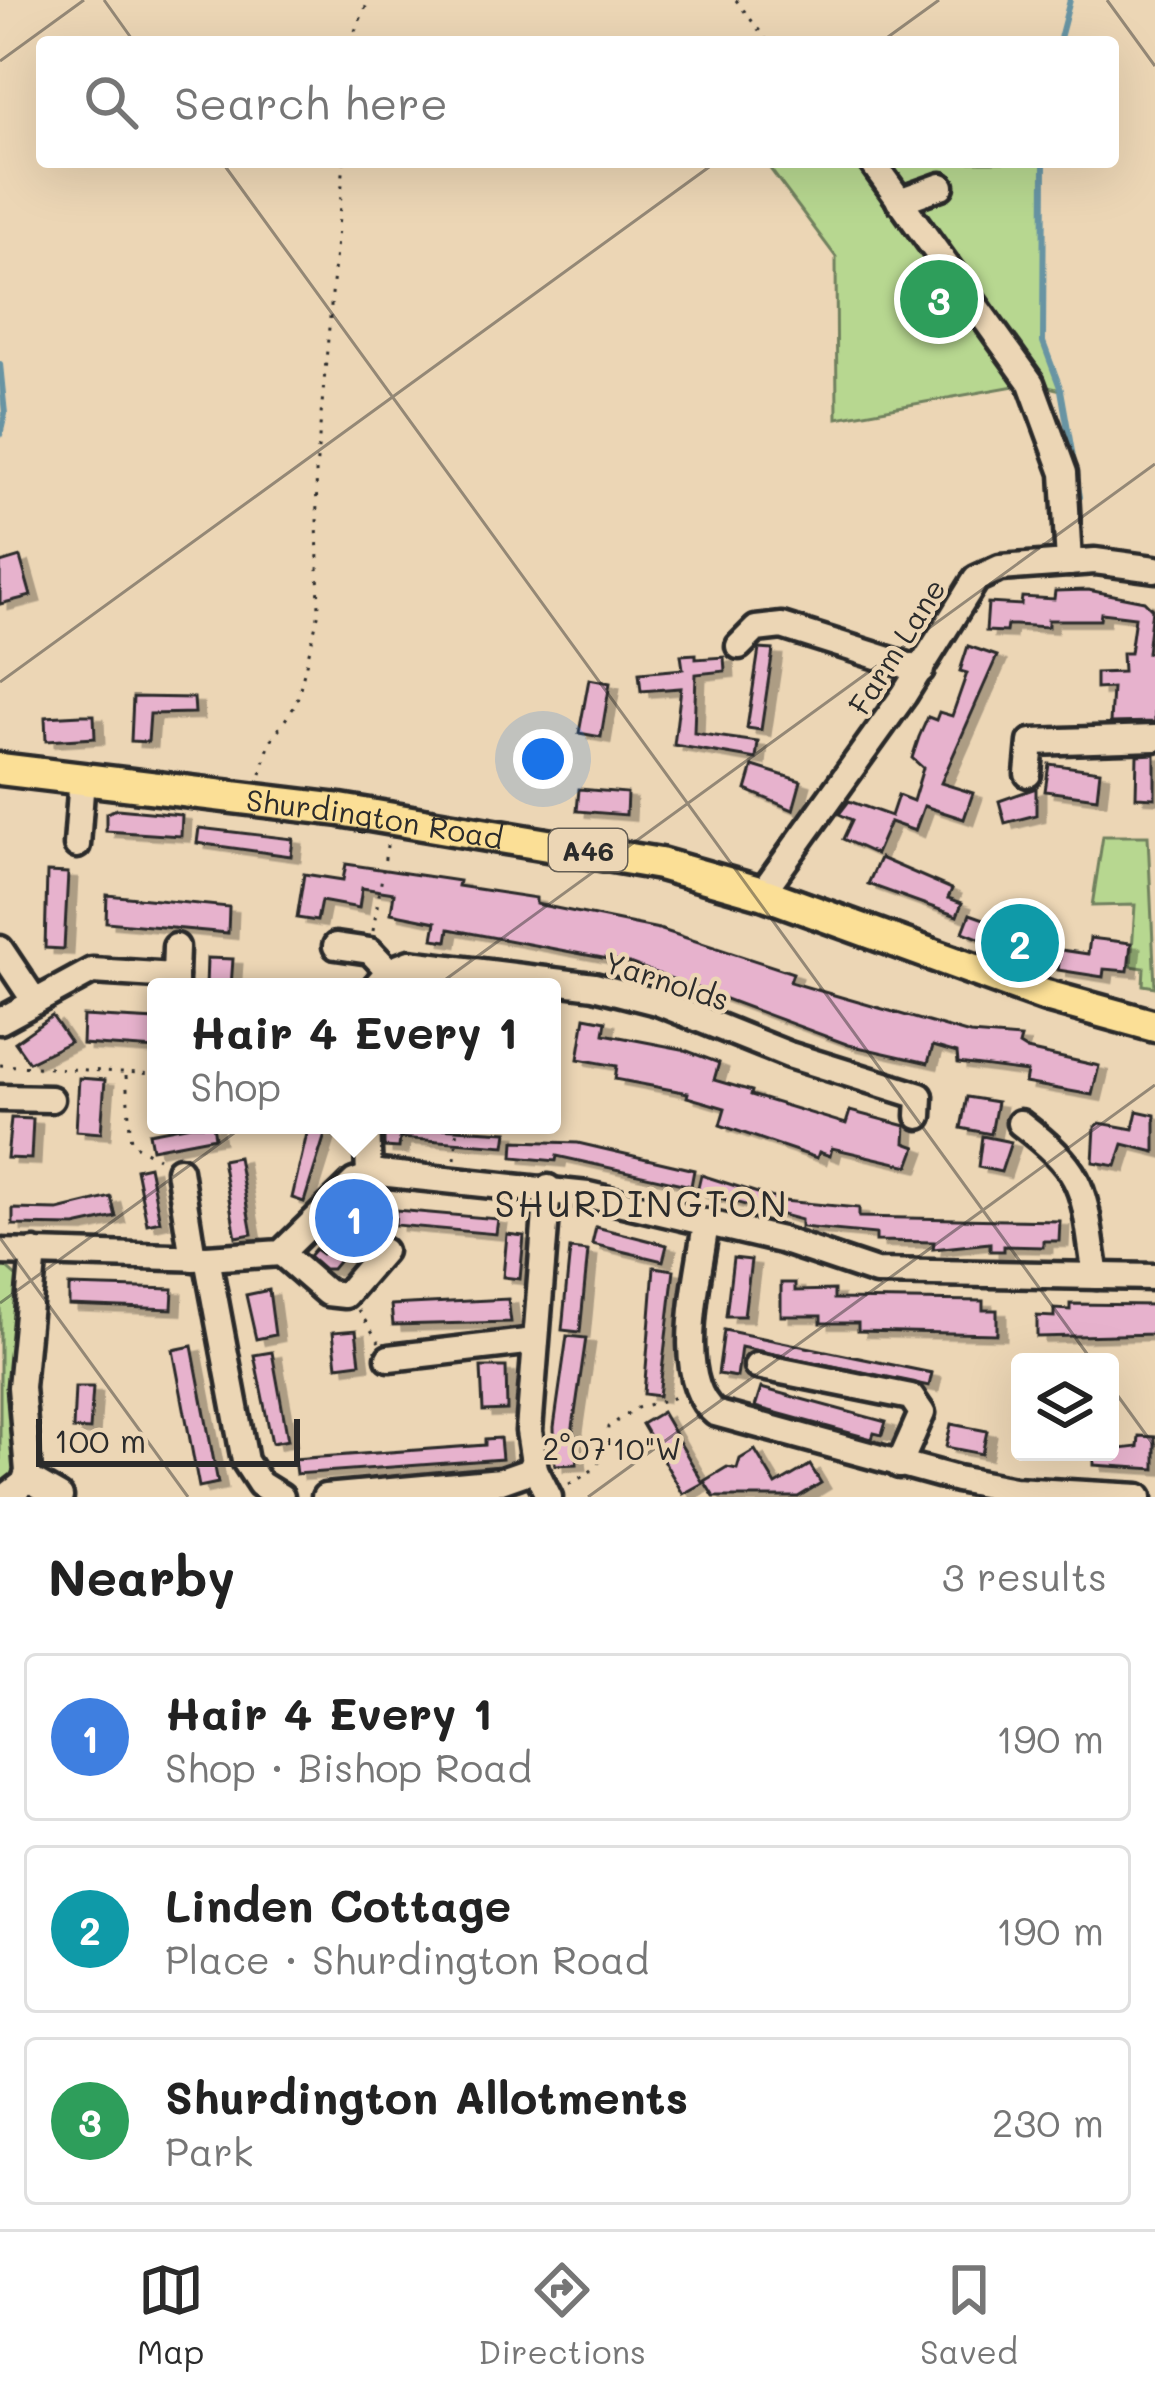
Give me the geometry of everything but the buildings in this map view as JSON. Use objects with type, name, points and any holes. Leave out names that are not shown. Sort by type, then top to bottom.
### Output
[{"type":"main road","name":"Shurdington Road","points":[[0,769],[392,818],[660,864],[762,893],[1046,996],[1155,1026]]},
{"type":"street","points":[[876,168],[1031,383],[1064,472],[1069,563]]},
{"type":"street","points":[[899,201],[941,186]]},
{"type":"street","name":"Farm Lane","points":[[762,893],[922,670],[976,579],[1000,568],[1069,563],[1155,569]]},
{"type":"street","points":[[739,646],[756,629],[782,626],[922,670]]},
{"type":"street","points":[[1028,774],[1031,742],[1155,738]]},
{"type":"street","points":[[76,844],[82,778]]},
{"type":"street","points":[[336,946],[370,951]]},
{"type":"street","points":[[175,978],[176,947]]},
{"type":"street","points":[[0,949],[34,1000]]},
{"type":"street","name":"Yarnolds","points":[[370,951],[382,978]]},
{"type":"street","name":"Yarnolds","points":[[384,978],[410,962],[479,978]]},
{"type":"street","points":[[0,1021],[92,971],[150,978]]},
{"type":"street","name":"Yarnolds","points":[[561,984],[594,986],[657,1002],[789,1055],[921,1095]]},
{"type":"street","points":[[0,1098],[51,1099]]},
{"type":"street","points":[[1020,1123],[1067,1160],[1076,1173],[1096,1276]]},
{"type":"street","points":[[0,1252],[200,1258],[281,1253],[355,1184],[366,1134]]},
{"type":"street","points":[[178,1170],[244,1461],[260,1484],[281,1497]]},
{"type":"street","points":[[355,1184],[453,1178],[548,1188],[706,1222],[876,1272],[1155,1276]]},
{"type":"street","points":[[548,1188],[529,1431],[535,1469],[549,1496]]},
{"type":"street","points":[[706,1222],[690,1359],[694,1387],[706,1406],[724,1418],[1014,1490],[1139,1497]]},
{"type":"street","points":[[281,1253],[327,1293],[345,1295],[383,1251]]},
{"type":"street","points":[[27,1478],[20,1387],[34,1252]]},
{"type":"street","points":[[389,1358],[535,1341]]},
{"type":"street","points":[[757,1366],[911,1396],[922,1413],[899,1465]]},
{"type":"street","points":[[325,1497],[501,1481],[535,1469]]},
{"type":"street","points":[[6,1497],[27,1478]]},
{"type":"street","points":[[27,1478],[59,1497]]},
{"type":"path","points":[[353,36],[369,0]]},
{"type":"path","points":[[736,0],[763,36]]},
{"type":"path","points":[[264,758],[296,704],[319,613],[316,471],[343,168]]},
{"type":"path","points":[[370,951],[392,818]]},
{"type":"path","points":[[0,1082],[0,1065],[147,1074]]},
{"type":"path","points":[[126,1075],[131,1143],[178,1170]]},
{"type":"path","points":[[453,1178],[457,1134]]},
{"type":"path","points":[[355,1184],[389,1223],[383,1251]]},
{"type":"path","points":[[345,1295],[389,1358]]},
{"type":"path","points":[[549,1496],[597,1469],[607,1453],[608,1427],[637,1408],[664,1403],[694,1387]]},
{"type":"green space","points":[[769,168],[1044,168],[1043,341],[1061,390],[1031,383],[837,418],[836,257]]},
{"type":"green space","points":[[1103,836],[1148,836],[1155,987],[1143,985],[1144,968],[1131,966],[1135,905],[1092,906]]},
{"type":"green space","points":[[0,1262],[19,1279],[27,1466],[0,1497]]},
{"type":"waterway","points":[[1061,36],[1070,0]]},
{"type":"waterway","points":[[1044,168],[1043,342],[1061,390],[1080,497]]},
{"type":"waterway","points":[[0,364],[5,414],[0,435]]},
{"type":"place","name":"Shurdington Allotments","points":[[939,299]]},
{"type":"place","name":"Linden Cottage","points":[[1020,943]]},
{"type":"place","name":"Hair 4 Every 1","points":[[354,1218]]},
{"type":"district","name":"SHURDINGTON","points":[[642,1202]]}]
